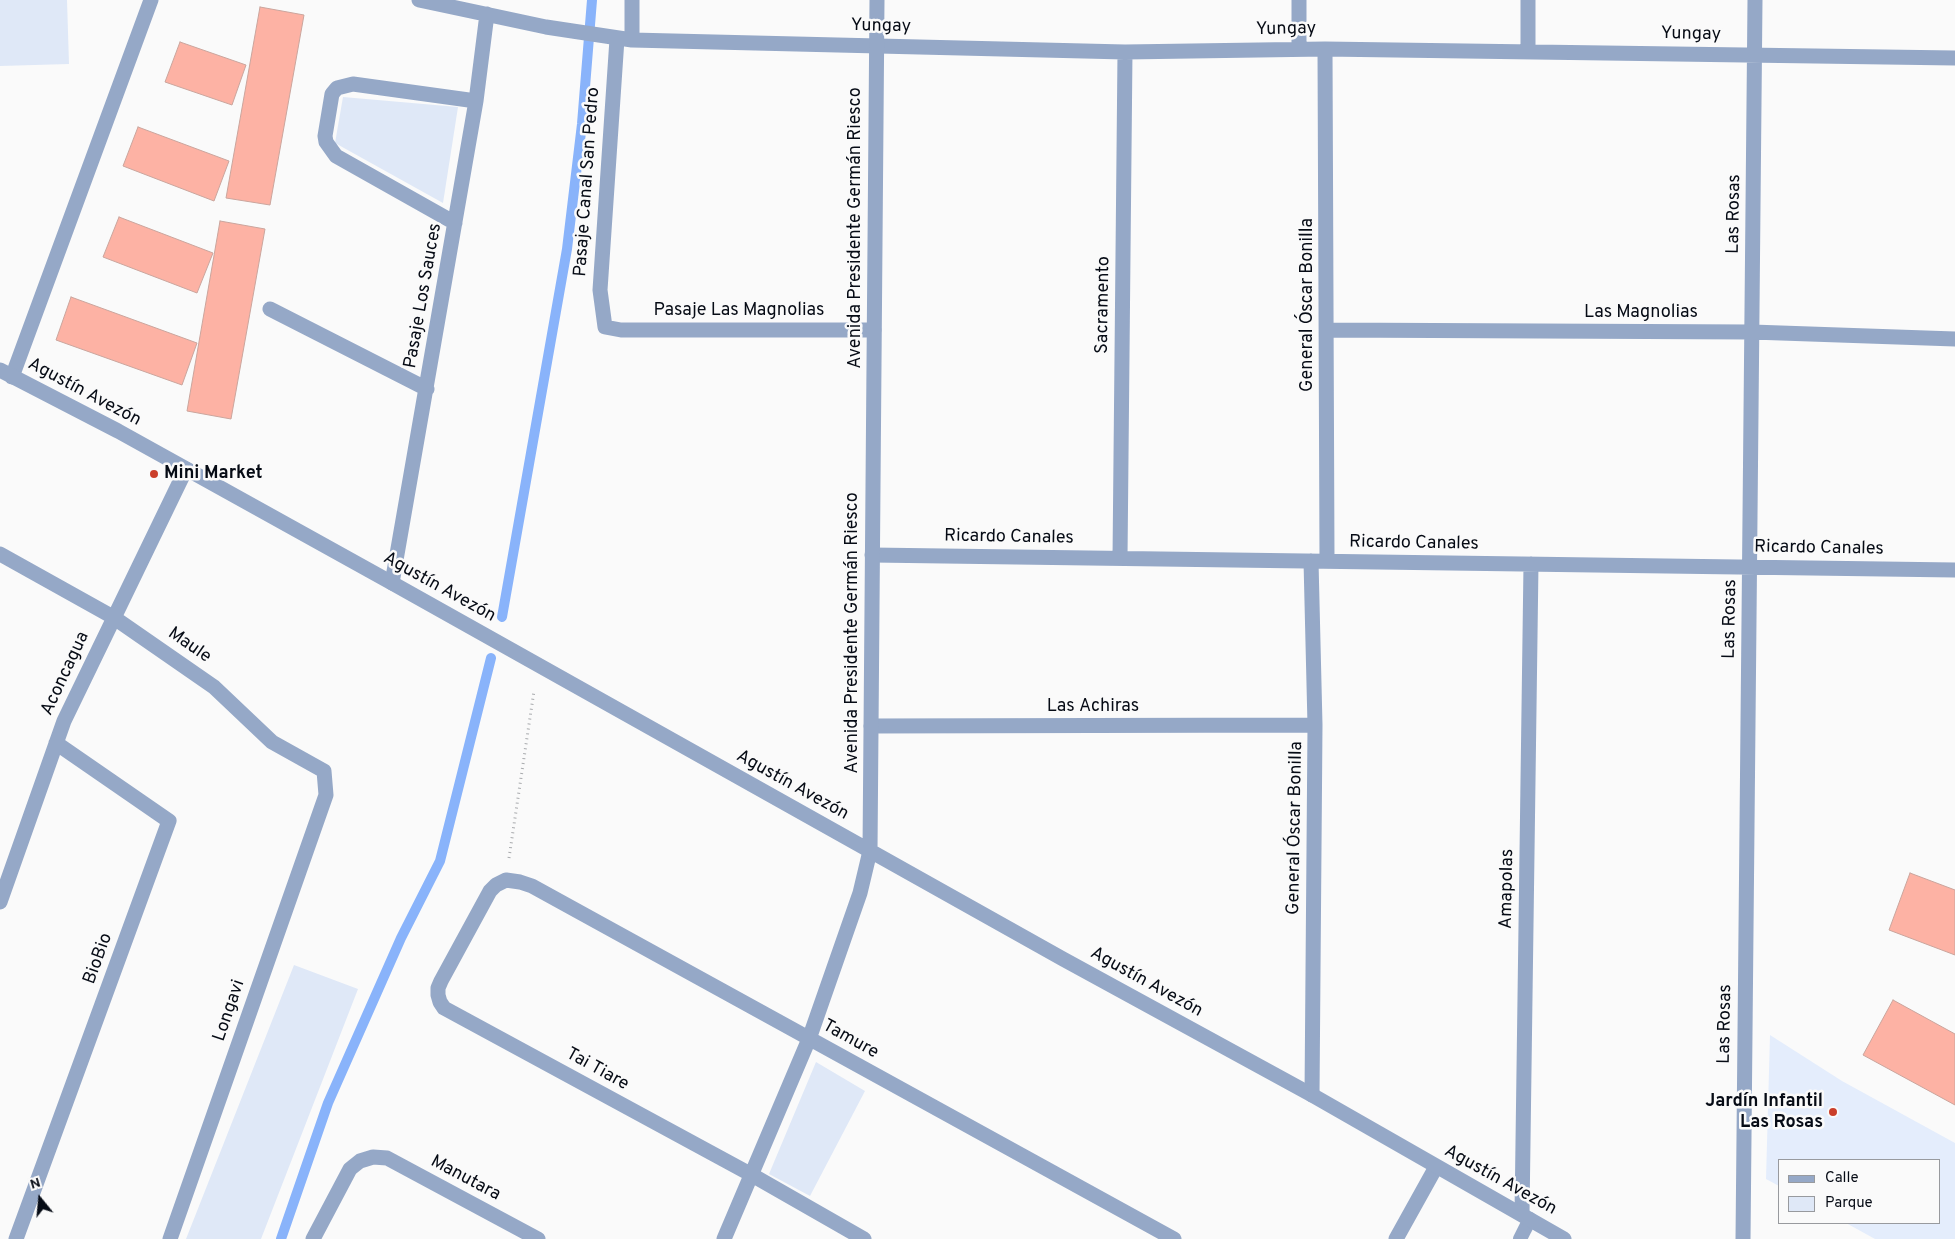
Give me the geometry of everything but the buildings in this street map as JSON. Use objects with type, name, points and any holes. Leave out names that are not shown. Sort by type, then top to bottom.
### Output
[{"type":"street","points":[[6,373],[151,0]]},
{"type":"street","points":[[419,0],[487,14]]},
{"type":"street","name":"Pasaje Canal San Pedro","points":[[605,327],[600,290],[624,39],[632,0]]},
{"type":"street","name":"Avenida Presidente Germán Riesco","points":[[724,1239],[809,1039],[860,893],[870,851],[876,0]]},
{"type":"street","points":[[1299,0],[1299,49]]},
{"type":"street","points":[[1528,0],[1528,52]]},
{"type":"street","name":"Las Rosas","points":[[1743,1239],[1756,0]]},
{"type":"street","name":"Yungay","points":[[487,14],[546,27],[624,39],[1125,52],[1325,49],[1955,58]]},
{"type":"street","name":"Pasaje Los Sauces","points":[[392,583],[476,100],[487,14]]},
{"type":"street","name":"General Óscar Bonilla","points":[[1325,49],[1327,561]]},
{"type":"street","name":"Sacramento","points":[[1120,558],[1125,52]]},
{"type":"street","points":[[455,222],[336,156],[326,142],[332,94],[336,88],[352,84],[476,100]]},
{"type":"street","points":[[270,309],[427,389]]},
{"type":"street","name":"Pasaje Las Magnolias","points":[[605,327],[621,330],[874,330]]},
{"type":"street","name":"Las Magnolias","points":[[1327,330],[1752,332],[1955,339]]},
{"type":"street","name":"Agustín Avezón","points":[[6,373],[118,431],[538,664],[1064,960],[1312,1095],[1564,1239]]},
{"type":"street","name":"Aconcagua","points":[[0,902],[64,721],[186,469]]},
{"type":"street","name":"Maule","points":[[0,554],[114,617],[214,687],[272,742],[324,771],[326,795]]},
{"type":"street","name":"Ricardo Canales","points":[[872,555],[1955,570]]},
{"type":"street","name":"General Óscar Bonilla","points":[[1311,561],[1316,725],[1312,1095]]},
{"type":"street","name":"Amapolas","points":[[1526,1216],[1531,564]]},
{"type":"street","name":"Las Achiras","points":[[871,726],[1316,725]]},
{"type":"street","name":"BioBio","points":[[16,1239],[169,821],[56,743]]},
{"type":"street","name":"Longavi","points":[[170,1239],[326,795]]},
{"type":"street","name":"Tamure","points":[[506,880],[532,886],[1174,1239]]},
{"type":"street","name":"Tai Tiare","points":[[506,880],[496,885],[490,891],[441,981],[438,995],[444,1008],[752,1175],[864,1239]]},
{"type":"street","name":"Manutara","points":[[313,1239],[350,1169],[360,1161],[372,1157],[387,1158],[538,1239]]},
{"type":"street","points":[[1396,1239],[1436,1167]]},
{"type":"lane","points":[[1520,1239],[1526,1216]]},
{"type":"path","points":[[506,880],[538,664]]},
{"type":"shaded area","name":"Jardín Infantil Las Rosas","points":[[1770,1035],[1842,1081],[1955,1143],[1955,1239],[1875,1239],[1848,1224],[1940,1224],[1940,1159],[1778,1159],[1778,1185],[1766,1179]]},
{"type":"green space","points":[[0,0],[67,0],[69,64],[0,66]]},
{"type":"green space","points":[[343,97],[458,107],[443,203],[335,143]]},
{"type":"green space","points":[[294,965],[358,989],[261,1239],[186,1239]]},
{"type":"green space","points":[[816,1062],[865,1091],[810,1196],[769,1174]]},
{"type":"waterway","points":[[502,617],[567,249],[582,124],[592,0]]},
{"type":"waterway","points":[[281,1239],[328,1103],[401,938],[440,861],[491,658]]},
{"type":"place","name":"Mini Market","points":[[154,474]]},
{"type":"place","name":"Jardín Infantil Las Rosas","points":[[1833,1112]]}]
